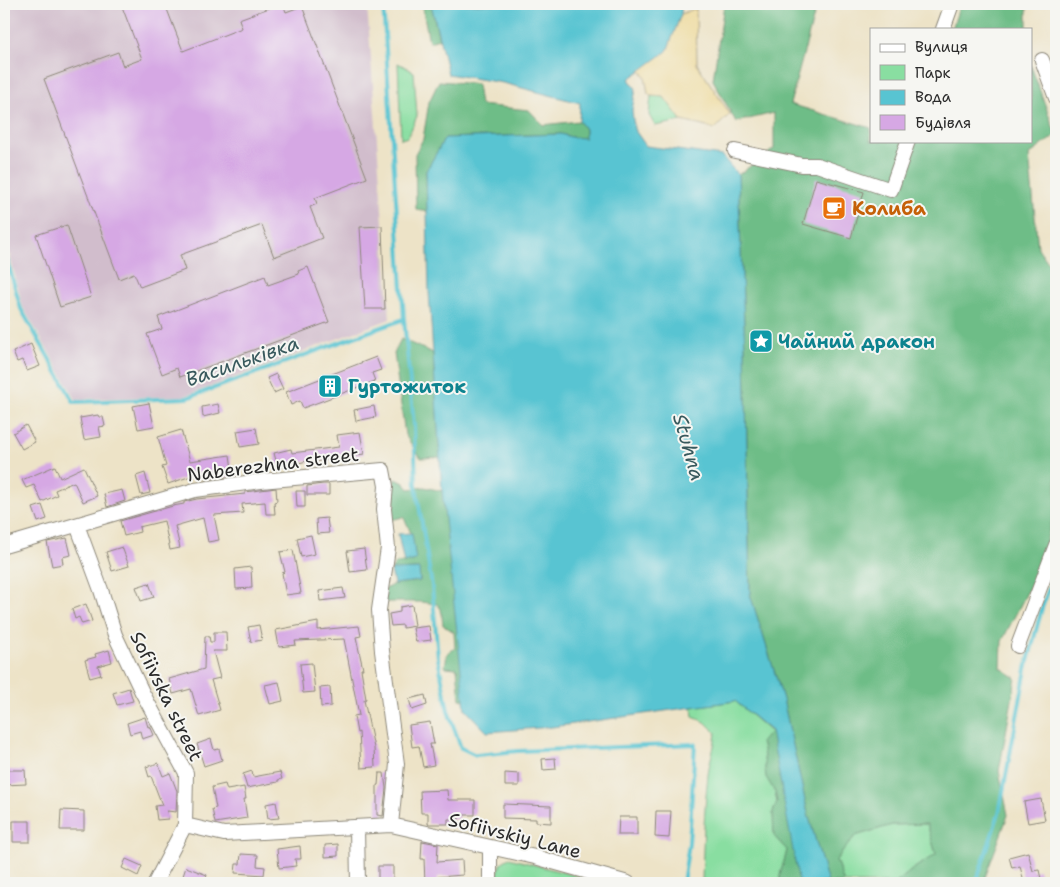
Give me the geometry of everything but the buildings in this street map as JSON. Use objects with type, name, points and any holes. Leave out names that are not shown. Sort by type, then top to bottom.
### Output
[{"type":"street","points":[[943,28],[952,4]]},
{"type":"street","points":[[1042,60],[1056,98]]},
{"type":"street","points":[[736,151],[802,165],[817,165],[891,190],[908,142]]},
{"type":"street","name":"Naberezhna street","points":[[4,546],[195,490],[261,481],[383,470],[386,486],[384,509],[388,548],[379,610],[383,660],[397,764],[392,825]]},
{"type":"street","name":"Sofiivska street","points":[[77,526],[115,634],[142,692],[186,773],[185,826],[155,883]]},
{"type":"street","points":[[1018,646],[1056,544]]},
{"type":"street","name":"Sofiivskiy Lane","points":[[185,826],[224,834],[392,825],[535,857],[628,883]]},
{"type":"street","points":[[357,827],[358,883]]},
{"type":"street","points":[[490,847],[490,883]]},
{"type":"shaded area","points":[[4,4],[367,4],[390,319],[185,396],[76,399],[23,307],[8,248],[4,118]]},
{"type":"green space","points":[[422,4],[431,4],[439,39],[429,42]]},
{"type":"green space","points":[[724,4],[817,4],[790,104],[870,128],[870,142],[1032,142],[1032,69],[1056,135],[1029,155],[1038,248],[1056,274],[1056,505],[1039,569],[1002,641],[1001,668],[1016,678],[999,771],[1008,815],[983,883],[896,883],[936,854],[927,824],[892,825],[855,836],[836,860],[844,883],[828,883],[808,814],[783,699],[750,594],[745,349],[738,175],[774,149],[774,113],[736,122],[713,80]]},
{"type":"green space","points":[[960,4],[1027,4],[1027,28],[952,28]]},
{"type":"green space","points":[[398,63],[414,72],[417,116],[408,137],[401,139]]},
{"type":"green space","points":[[439,81],[477,84],[480,105],[529,110],[543,125],[579,121],[585,129],[585,138],[561,134],[445,138],[426,171],[427,212],[416,209],[415,154],[423,139],[429,102]]},
{"type":"green space","points":[[651,96],[664,97],[682,121],[655,126],[649,115]]},
{"type":"green space","points":[[401,339],[433,353],[440,457],[421,458],[405,435],[394,353]]},
{"type":"green space","points":[[396,479],[404,483],[409,489],[424,487],[442,491],[463,562],[475,702],[460,699],[457,668],[445,667],[447,654],[455,648],[454,632],[443,625],[441,609],[437,604],[385,602],[385,589],[394,584],[420,581],[419,569],[391,570],[396,563],[416,560],[410,532],[403,517],[391,520],[389,499],[391,488]]},
{"type":"green space","points":[[735,701],[772,733],[761,743],[766,777],[775,792],[777,802],[773,812],[774,836],[787,850],[780,874],[780,883],[702,883],[707,788],[716,733],[705,722],[693,717],[692,707]]},
{"type":"green space","points":[[777,732],[801,883],[780,883],[780,874],[787,850],[774,836],[773,812],[777,802],[775,792],[766,777],[761,743],[768,734]]},
{"type":"green space","points":[[927,824],[936,854],[896,883],[844,883],[836,860],[855,836],[892,825]]},
{"type":"green space","points":[[509,858],[603,883],[530,883],[510,880],[508,883],[495,883],[501,863]]},
{"type":"sand","points":[[696,8],[697,64],[730,114],[715,129],[682,121],[664,97],[648,94],[645,76],[640,70],[667,51],[681,14]]},
{"type":"water","name":"Stuhna","points":[[431,4],[682,4],[681,14],[667,51],[629,79],[636,89],[632,110],[634,129],[646,146],[722,156],[738,175],[745,349],[750,594],[783,699],[808,814],[828,883],[799,883],[771,731],[735,701],[552,727],[487,732],[465,709],[442,491],[429,292],[426,171],[445,138],[561,134],[585,138],[585,129],[579,121],[580,103],[503,83],[448,74]]},
{"type":"water","points":[[412,533],[416,560],[404,563],[398,534]]},
{"type":"water","points":[[419,569],[420,581],[394,584],[391,570]]},
{"type":"waterway","points":[[383,4],[404,319],[414,425],[416,486],[432,586],[438,658],[448,711],[461,748],[476,755],[518,751],[695,744],[689,843],[683,883]]},
{"type":"waterway","name":"Васильківка","points":[[4,256],[6,256],[21,309],[74,402],[187,398],[404,319]]},
{"type":"waterway","points":[[976,883],[999,813],[1026,669],[1042,608],[1056,569]]},
{"type":"place","name":"Колиба","points":[[834,208]]},
{"type":"place","name":"Чайний дракон","points":[[761,341]]},
{"type":"place","name":"Гуртожиток","points":[[330,386]]}]
